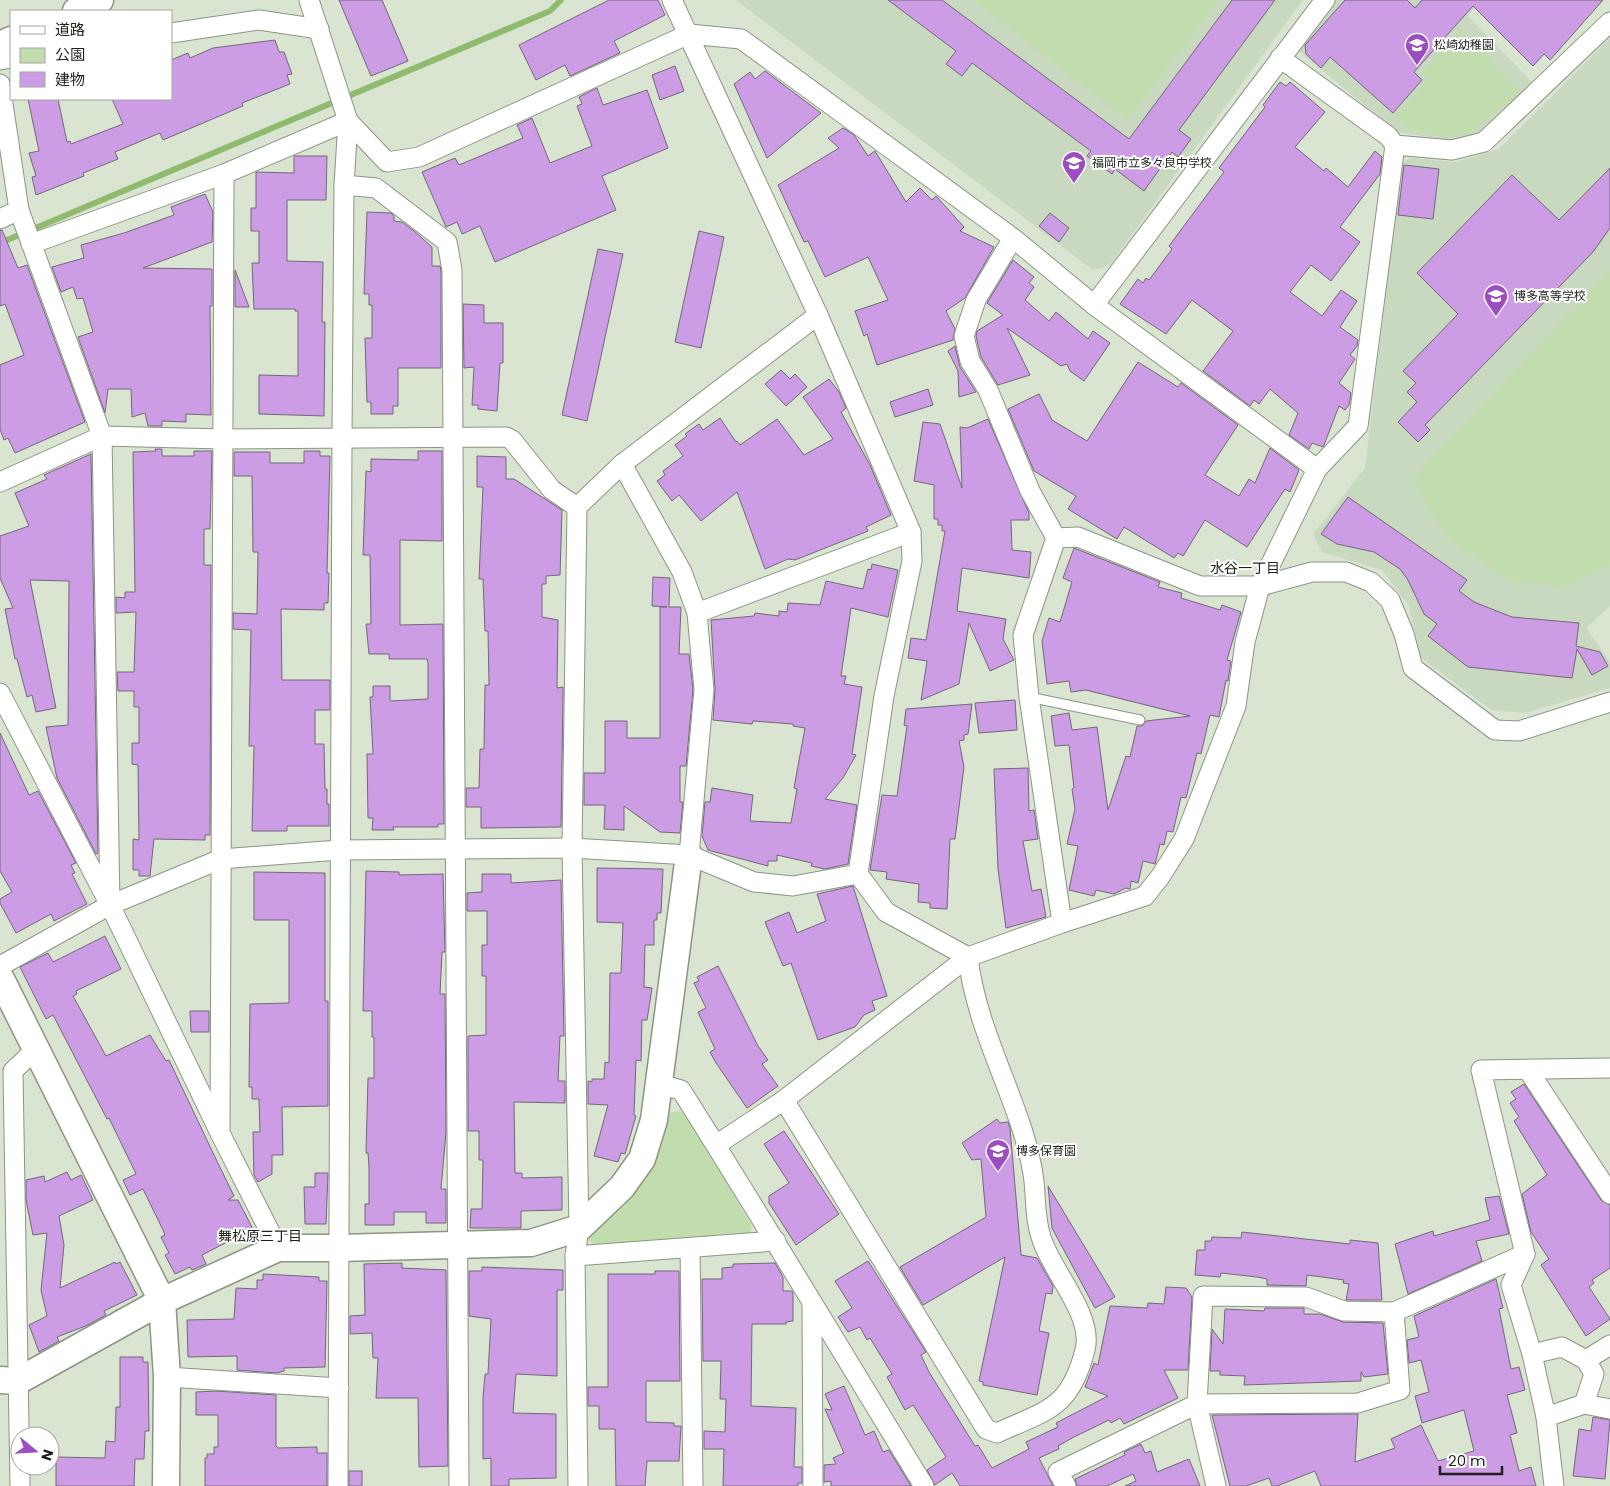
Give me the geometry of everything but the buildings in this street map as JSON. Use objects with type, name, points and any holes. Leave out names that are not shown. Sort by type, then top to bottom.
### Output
[{"type":"street","points":[[78,10],[100,0]]},
{"type":"street","points":[[309,0],[348,121],[344,186],[342,439],[338,1486]]},
{"type":"street","points":[[672,0],[818,315],[911,532],[912,561],[884,696],[858,874],[886,912],[968,957]]},
{"type":"street","points":[[1094,305],[1324,0]]},
{"type":"street","points":[[172,33],[259,20],[319,29]]},
{"type":"street","points":[[1395,145],[1452,150],[1484,142],[1610,22]]},
{"type":"street","points":[[348,121],[386,162],[419,157],[689,34],[741,39],[1013,238],[1094,305],[1317,469]]},
{"type":"street","points":[[716,1146],[784,1100],[968,957],[1062,923],[1145,896],[1184,840],[1236,706],[1245,642],[1260,586],[1317,469],[1358,426],[1395,145],[1388,136],[1280,58]]},
{"type":"street","points":[[0,84],[19,210],[102,436],[110,905]]},
{"type":"street","points":[[31,244],[224,174],[348,121]]},
{"type":"street","points":[[220,1133],[224,174]]},
{"type":"street","points":[[344,186],[376,188],[447,242],[452,270],[459,1486]]},
{"type":"street","points":[[0,219],[19,210]]},
{"type":"street","points":[[1013,238],[976,300],[964,336],[970,360],[988,390],[1030,491],[1056,538],[1023,634],[1029,697],[1062,923]]},
{"type":"street","points":[[578,1486],[576,1256],[579,1228],[572,848],[576,507],[622,464],[818,315]]},
{"type":"street","points":[[0,482],[102,436],[223,439],[506,437],[512,440],[552,490],[576,507]]},
{"type":"street","points":[[9,1380],[162,1301],[278,1248],[459,1246],[531,1243],[579,1228],[622,1187],[642,1158],[654,1120],[659,1084],[689,855],[704,690],[697,613],[682,572],[622,464]]},
{"type":"street","points":[[697,613],[911,532]]},
{"type":"street","points":[[1056,538],[1078,537],[1200,586],[1260,586],[1312,572],[1346,572],[1371,582],[1390,600],[1404,634],[1413,668],[1495,730],[1519,731],[1610,702]]},
{"type":"street","points":[[0,693],[110,905],[220,1133],[278,1248]]},
{"type":"street","points":[[0,966],[110,905],[221,859],[339,850],[572,848],[689,855],[754,882],[793,886],[858,874]]},
{"type":"street","points":[[784,1100],[986,1429],[997,1433],[1056,1406],[1070,1390],[1086,1349],[1086,1326],[1042,1241],[1037,1221],[1033,1178],[1022,1130],[982,1023],[972,988],[968,957]]},
{"type":"street","points":[[0,977],[162,1301],[168,1377],[166,1486]]},
{"type":"street","points":[[20,1486],[9,1380],[13,1071],[36,1049]]},
{"type":"street","points":[[1554,1486],[1546,1416],[1532,1354],[1511,1285],[1525,1254],[1481,1070],[1610,1068]]},
{"type":"street","points":[[1528,1070],[1610,1194]]},
{"type":"street","points":[[659,1084],[681,1090],[776,1241],[812,1304],[924,1486]]},
{"type":"street","points":[[576,1256],[776,1241]]},
{"type":"street","points":[[690,1248],[693,1486]]},
{"type":"street","points":[[1216,1486],[1197,1404],[1203,1296],[1306,1297],[1344,1311],[1394,1312],[1525,1254]]},
{"type":"street","points":[[812,1304],[813,1486]]},
{"type":"street","points":[[1066,1486],[1058,1472],[1197,1404],[1358,1402],[1400,1390],[1394,1312]]},
{"type":"street","points":[[1586,1360],[1610,1345]]},
{"type":"street","points":[[1532,1354],[1562,1347],[1586,1360],[1594,1374],[1584,1404]]},
{"type":"street","points":[[168,1377],[339,1388]]},
{"type":"street","points":[[1546,1416],[1584,1404],[1610,1409]]},
{"type":"lane","points":[[1029,697],[1140,720]]},
{"type":"shaded area","name":"福岡市立多々良中学校","points":[[736,0],[1303,0],[1109,266],[1093,270]]},
{"type":"shaded area","name":"松崎幼稚園","points":[[1334,0],[1481,0],[1468,16],[1533,83],[1480,133],[1459,142],[1398,132],[1297,50]]},
{"type":"shaded area","name":"博多高等学校","points":[[1610,38],[1610,606],[1586,628],[1610,662],[1610,688],[1525,713],[1491,710],[1420,657],[1409,606],[1382,570],[1322,552],[1313,534],[1365,468],[1401,166],[1409,158],[1456,162],[1499,149]]},
{"type":"green space","points":[[973,0],[1219,0],[1127,120]]},
{"type":"green space","points":[[1461,29],[1520,92],[1476,129],[1452,137],[1410,130],[1394,117],[1428,80],[1421,73]]},
{"type":"green space","points":[[1610,271],[1610,565],[1565,587],[1509,581],[1445,536],[1414,484],[1422,467]]},
{"type":"green space","points":[[680,1111],[695,1126],[752,1227],[747,1237],[595,1247],[590,1240],[594,1231],[624,1206],[645,1171],[662,1119],[670,1113]]},
{"type":"waterway","points":[[0,243],[550,11],[561,0]]},
{"type":"place","name":"松崎幼稚園","points":[[1417,66]]},
{"type":"place","name":"福岡市立多々良中学校","points":[[1074,184]]},
{"type":"place","name":"博多高等学校","points":[[1496,317]]},
{"type":"place","name":"博多保育園","points":[[998,1172]]},
{"type":"district","name":"水谷一丁目","points":[[1245,568]]},
{"type":"district","name":"舞松原三丁目","points":[[260,1236]]}]
